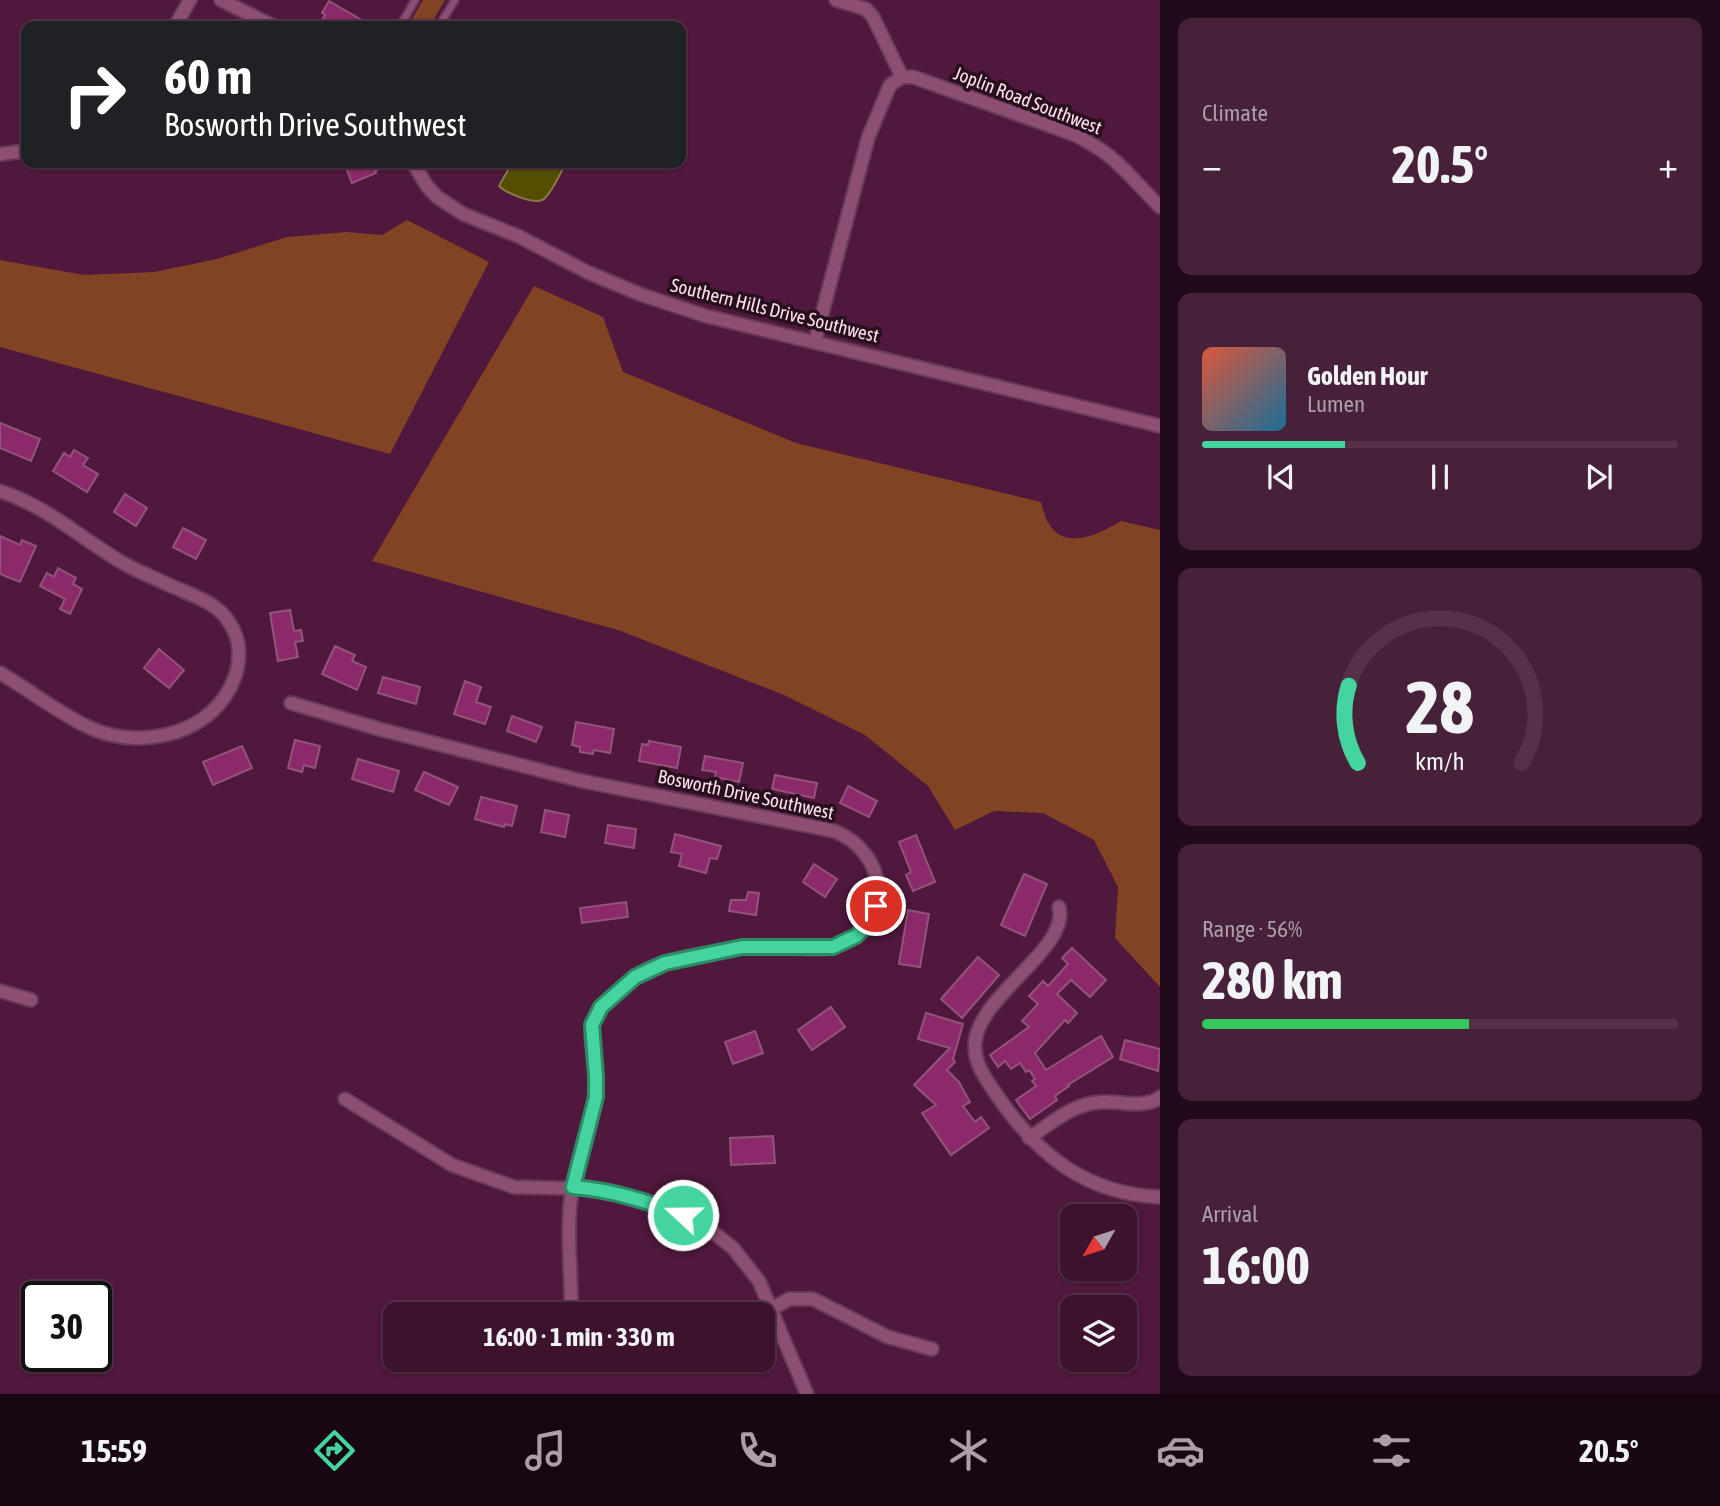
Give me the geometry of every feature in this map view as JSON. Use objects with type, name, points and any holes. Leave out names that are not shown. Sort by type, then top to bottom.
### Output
[{"type":"street","points":[[179,21],[190,0]]},
{"type":"street","points":[[221,0],[263,21]]},
{"type":"street","points":[[815,341],[868,138],[890,86],[902,77],[873,17],[866,9],[836,0]]},
{"type":"street","name":"Joplin Road Southwest","points":[[902,77],[913,77],[1073,134],[1093,144],[1117,160],[1160,207]]},
{"type":"street","points":[[0,154],[21,152]]},
{"type":"street","name":"Southern Hills Drive Southwest","points":[[416,168],[427,186],[449,207],[518,236],[589,273],[642,295],[706,316],[1160,426]]},
{"type":"street","points":[[0,491],[40,508],[66,523],[124,563],[210,604],[229,621],[239,645],[236,675],[217,707],[192,726],[162,736],[138,737],[104,733],[66,715],[0,673]]},
{"type":"street","name":"Bosworth Drive Southwest","points":[[291,703],[379,729],[582,781],[834,831],[852,840],[869,856],[878,883],[876,906],[867,925],[845,943],[823,949],[742,947],[665,963],[635,977],[601,1007],[592,1025],[596,1097],[571,1202],[571,1302]]},
{"type":"street","points":[[1059,907],[1061,916],[1052,938],[982,1018],[975,1044],[980,1070],[1029,1138],[1048,1156],[1084,1178],[1123,1192],[1160,1197]]},
{"type":"street","points":[[0,991],[31,1000]]},
{"type":"street","points":[[1029,1138],[1071,1109],[1086,1104],[1153,1103],[1160,1097]]},
{"type":"street","points":[[345,1098],[452,1165],[514,1187],[598,1189],[643,1200],[703,1224],[720,1236],[747,1264],[768,1302]]},
{"type":"street","points":[[775,1307],[789,1299],[813,1299],[888,1337],[932,1349]]},
{"type":"street","points":[[775,1316],[807,1394]]},
{"type":"lane","points":[[403,21],[415,0]]},
{"type":"lane","points":[[442,21],[454,0]]},
{"type":"shaded area","points":[[423,0],[445,0],[433,21],[411,21]]},
{"type":"shaded area","points":[[509,168],[563,168],[554,186],[541,200],[528,200],[499,186]]},
{"type":"shaded area","points":[[407,220],[489,262],[390,454],[0,347],[0,260],[84,275],[154,272],[217,259],[287,237],[347,232],[382,235]]},
{"type":"shaded area","points":[[534,286],[603,317],[623,372],[796,443],[1041,502],[1049,524],[1065,537],[1084,538],[1121,521],[1160,530],[1160,987],[1115,938],[1118,887],[1094,840],[1043,813],[994,811],[955,830],[928,786],[865,735],[784,695],[621,631],[372,561]]},
{"type":"building","points":[[329,1],[363,21],[322,21],[325,15],[322,13]]},
{"type":"building","points":[[346,168],[382,168],[375,171],[376,173],[352,183]]},
{"type":"building","points":[[0,423],[40,439],[31,461],[0,448]]},
{"type":"building","points":[[74,450],[88,458],[83,465],[98,474],[87,492],[53,471],[64,453],[70,457]]},
{"type":"building","points":[[125,494],[147,508],[136,526],[114,512]]},
{"type":"building","points":[[183,528],[206,540],[196,559],[173,547]]},
{"type":"building","points":[[0,536],[20,545],[22,540],[36,546],[20,582],[0,574]]},
{"type":"building","points":[[58,568],[76,578],[73,584],[82,589],[70,614],[60,609],[65,599],[40,586],[47,573],[54,577]]},
{"type":"building","points":[[290,610],[294,631],[301,630],[303,641],[295,642],[298,657],[278,661],[270,613]]},
{"type":"building","points":[[335,646],[355,655],[352,661],[366,667],[357,690],[322,674]]},
{"type":"building","points":[[159,649],[184,670],[169,688],[144,668]]},
{"type":"building","points":[[383,677],[420,687],[416,704],[378,693]]},
{"type":"building","points":[[465,681],[481,687],[476,702],[491,707],[485,724],[454,714]]},
{"type":"building","points":[[512,716],[542,727],[536,742],[507,731]]},
{"type":"building","points":[[576,722],[614,729],[610,753],[594,750],[593,754],[580,752],[580,747],[572,745]]},
{"type":"building","points":[[295,740],[320,746],[315,768],[304,765],[302,772],[288,768]]},
{"type":"building","points":[[649,741],[681,747],[677,768],[639,761],[642,744],[648,745]]},
{"type":"building","points":[[242,746],[252,768],[213,785],[203,762]]},
{"type":"building","points":[[705,756],[743,763],[739,782],[715,777],[716,772],[702,770]]},
{"type":"building","points":[[358,759],[399,771],[393,792],[352,779]]},
{"type":"building","points":[[424,772],[458,787],[449,805],[415,790]]},
{"type":"building","points":[[775,775],[817,783],[814,798],[772,789]]},
{"type":"building","points":[[848,786],[877,801],[869,817],[840,803]]},
{"type":"building","points":[[481,797],[517,806],[512,826],[505,824],[504,827],[475,819]]},
{"type":"building","points":[[545,810],[569,815],[565,837],[541,832]]},
{"type":"building","points":[[608,825],[636,829],[634,848],[605,843]]},
{"type":"building","points":[[675,834],[721,846],[717,859],[710,858],[706,873],[679,866],[682,854],[671,852]]},
{"type":"building","points":[[916,835],[935,882],[913,891],[906,875],[911,872],[899,842]]},
{"type":"building","points":[[814,864],[837,879],[825,897],[803,882]]},
{"type":"building","points":[[1024,874],[1047,884],[1025,936],[1001,925]]},
{"type":"building","points":[[748,892],[759,893],[756,915],[729,911],[731,900],[746,900]]},
{"type":"building","points":[[626,902],[628,917],[582,923],[580,908]]},
{"type":"building","points":[[908,910],[929,914],[920,967],[899,964]]},
{"type":"building","points":[[1072,948],[1106,980],[1090,997],[1071,980],[1057,994],[1077,1013],[1068,1023],[1065,1020],[1035,1053],[1046,1070],[1101,1036],[1113,1057],[1068,1085],[1055,1096],[1057,1100],[1030,1119],[1016,1100],[1036,1086],[1032,1081],[1035,1079],[1020,1063],[1011,1069],[1005,1061],[998,1067],[990,1055],[1029,1027],[1022,1021],[1038,1004],[1029,996],[1043,981],[1048,986],[1068,964],[1062,958]]},
{"type":"building","points":[[978,957],[999,975],[962,1018],[941,999]]},
{"type":"building","points":[[831,1007],[845,1027],[812,1050],[798,1030]]},
{"type":"building","points":[[926,1013],[963,1024],[953,1059],[955,1062],[947,1070],[959,1082],[970,1102],[963,1106],[975,1122],[981,1117],[989,1128],[951,1155],[922,1113],[936,1105],[914,1085],[950,1048],[918,1039]]},
{"type":"building","points":[[755,1031],[763,1053],[733,1064],[725,1042]]},
{"type":"building","points":[[1125,1040],[1160,1049],[1158,1071],[1120,1059]]},
{"type":"building","points":[[773,1136],[775,1163],[731,1165],[730,1138]]},
{"type":"route","points":[[683,1215],[643,1200],[598,1189],[573,1187],[596,1097],[595,1059],[591,1038],[594,1017],[601,1007],[635,977],[649,969],[665,963],[742,947],[833,947],[856,936],[867,925],[876,906]]}]
